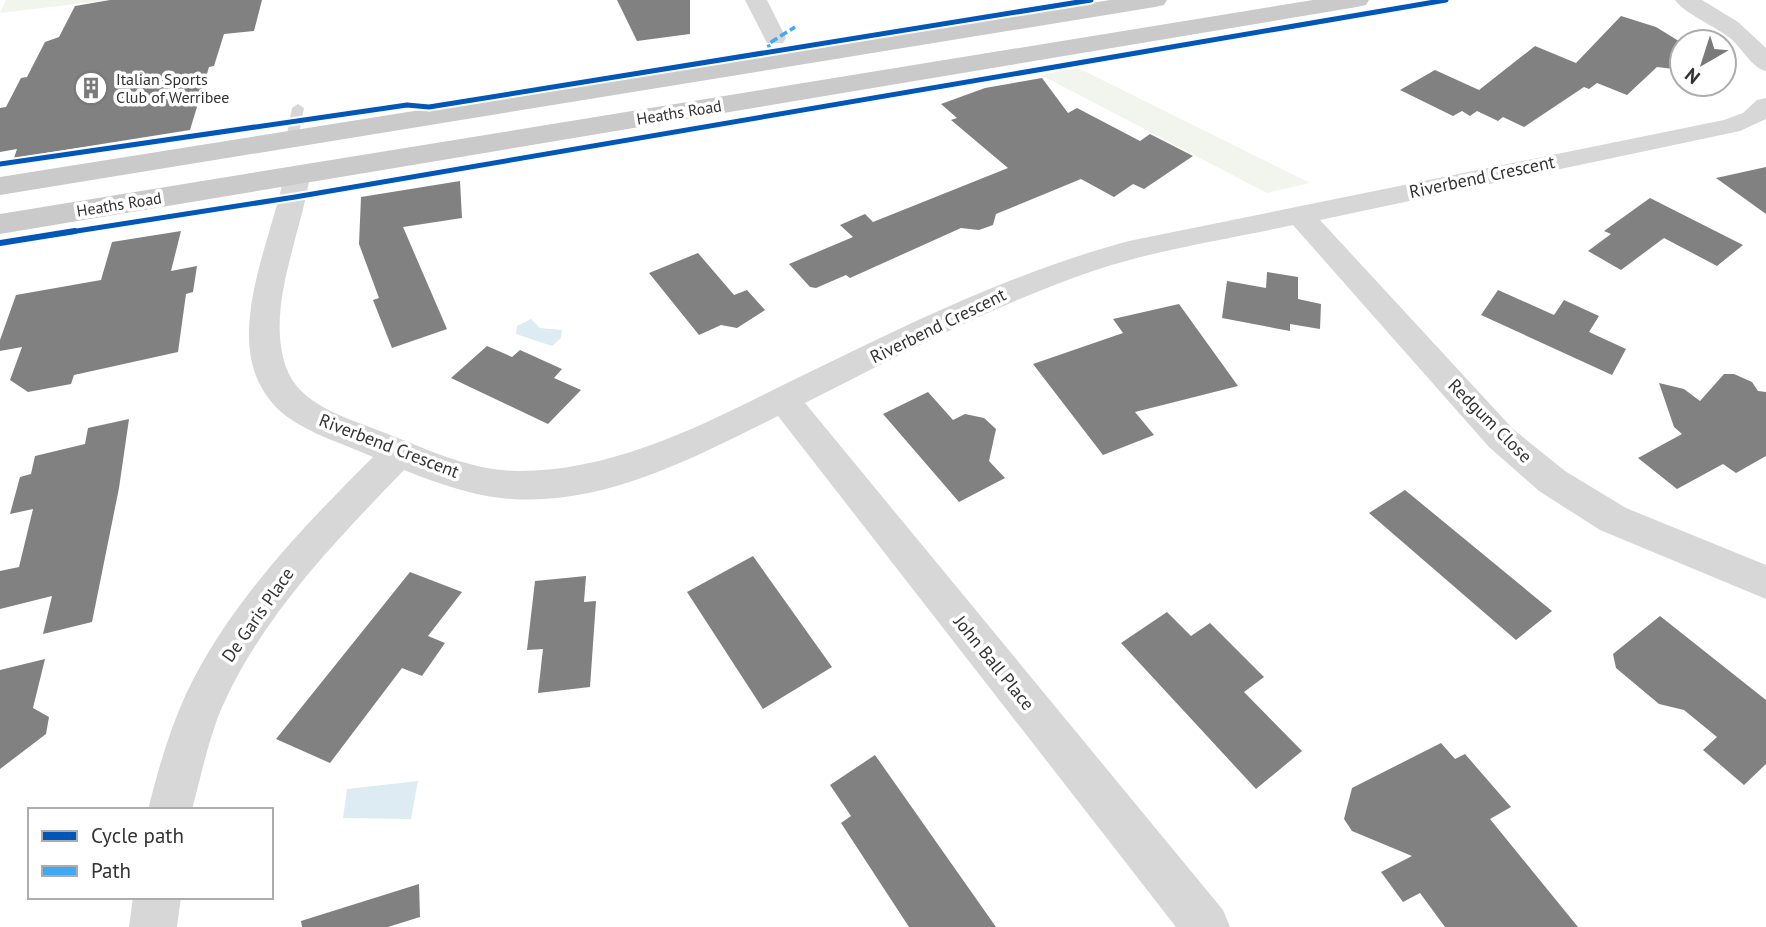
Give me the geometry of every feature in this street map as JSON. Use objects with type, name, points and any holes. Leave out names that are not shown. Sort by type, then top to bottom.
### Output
[{"type":"main road","name":"Heaths Road","points":[[0,186],[1155,0]]},
{"type":"main road","name":"Heaths Road","points":[[0,224],[1357,0]]},
{"type":"main road","points":[[287,177],[292,139]]},
{"type":"street","points":[[756,0],[775,38]]},
{"type":"street","points":[[1686,0],[1756,47],[1766,64]]},
{"type":"street","name":"Riverbend Crescent","points":[[287,177],[274,200],[278,244],[265,343],[269,368],[276,382],[288,398],[320,422],[398,453],[488,482],[515,485],[580,481],[608,476],[659,457],[1008,292],[1074,265],[1129,250],[1299,214],[1731,126],[1761,116]]},
{"type":"street","name":"Redgum Close","points":[[1299,214],[1501,438],[1552,481],[1613,519],[1766,582]]},
{"type":"street","name":"John Ball Place","points":[[783,399],[1206,927]]},
{"type":"street","name":"De Garis Place","points":[[170,808],[182,761],[201,709],[242,635],[303,552],[398,453]]},
{"type":"street","points":[[153,927],[157,899]]},
{"type":"lane","points":[[1069,14],[1128,0]]},
{"type":"lane","points":[[292,139],[298,108]]},
{"type":"shaded area","points":[[6,0],[110,0],[0,13]]},
{"type":"shaded area","points":[[1078,68],[1310,183],[1267,193],[1041,75]]},
{"type":"shaded area","points":[[531,319],[540,328],[562,330],[561,338],[552,346],[516,334],[517,326]]},
{"type":"shaded area","points":[[418,781],[411,819],[343,818],[347,789]]},
{"type":"building","name":"Italian Sports Club of Werribee","points":[[110,0],[262,0],[254,31],[224,34],[214,66],[209,67],[190,130],[14,158],[17,149],[0,152],[0,108],[6,107],[21,78],[27,77],[45,42],[59,37],[75,6]]},
{"type":"building","points":[[617,0],[690,0],[690,34],[637,41]]},
{"type":"building","points":[[1621,16],[1656,27],[1668,34],[1668,68],[1657,67],[1627,95],[1597,83],[1589,89],[1584,87],[1524,127],[1503,117],[1498,121],[1477,111],[1470,116],[1462,111],[1453,116],[1400,90],[1435,70],[1479,90],[1535,46],[1576,63]]},
{"type":"building","points":[[1042,78],[1068,113],[1077,108],[1140,141],[1150,134],[1193,156],[1144,189],[1133,184],[1114,197],[1081,179],[996,214],[993,225],[979,230],[961,228],[850,278],[846,275],[816,288],[810,287],[789,264],[853,237],[840,225],[865,214],[873,222],[1008,168],[951,120],[957,118],[941,104],[985,88]]},
{"type":"building","points":[[1766,167],[1766,214],[1716,178]]},
{"type":"building","points":[[460,181],[462,218],[403,227],[447,329],[392,348],[373,300],[379,298],[359,244],[361,197]]},
{"type":"building","points":[[1650,198],[1743,245],[1717,266],[1664,238],[1621,270],[1588,251],[1611,234],[1604,231]]},
{"type":"building","points":[[181,231],[171,271],[197,266],[193,292],[186,294],[178,352],[74,375],[71,384],[28,392],[10,380],[22,347],[0,351],[0,340],[16,295],[101,280],[112,242]]},
{"type":"building","points":[[698,253],[734,295],[747,290],[765,310],[737,328],[721,325],[699,335],[649,273]]},
{"type":"building","points":[[1267,272],[1298,277],[1298,299],[1321,304],[1320,329],[1290,324],[1290,331],[1222,318],[1227,281],[1266,288]]},
{"type":"building","points":[[1498,290],[1554,315],[1564,300],[1599,316],[1589,332],[1626,349],[1612,375],[1481,315]]},
{"type":"building","points":[[1179,304],[1238,386],[1135,412],[1154,435],[1103,455],[1033,364],[1123,333],[1113,319]]},
{"type":"building","points":[[487,346],[512,357],[520,350],[562,369],[554,378],[581,390],[548,424],[451,378]]},
{"type":"building","points":[[1724,374],[1734,374],[1752,382],[1758,391],[1766,392],[1766,456],[1736,473],[1723,464],[1677,489],[1638,458],[1682,434],[1674,427],[1659,383],[1684,389],[1700,401]]},
{"type":"building","points":[[928,392],[953,420],[965,414],[984,418],[996,429],[989,461],[1005,478],[959,502],[883,414]]},
{"type":"building","points":[[129,419],[119,488],[92,622],[43,634],[52,596],[0,609],[0,571],[19,567],[33,509],[10,514],[20,477],[31,474],[35,456],[85,444],[88,428]]},
{"type":"building","points":[[1405,490],[1552,611],[1516,640],[1369,513]]},
{"type":"building","points":[[753,556],[832,667],[763,709],[687,592]]},
{"type":"building","points":[[410,572],[462,592],[428,636],[445,643],[422,676],[402,668],[330,763],[276,739]]},
{"type":"building","points":[[586,576],[584,602],[596,601],[590,687],[538,693],[543,649],[527,650],[535,581]]},
{"type":"building","points":[[1167,612],[1191,636],[1210,623],[1264,677],[1244,692],[1302,751],[1256,789],[1121,643]]},
{"type":"building","points":[[1660,616],[1766,700],[1766,764],[1744,785],[1703,750],[1717,737],[1684,710],[1659,704],[1616,668],[1613,654]]},
{"type":"building","points":[[45,659],[33,708],[49,717],[46,734],[0,769],[0,670]]},
{"type":"building","points":[[1441,743],[1455,759],[1465,754],[1511,807],[1490,819],[1578,927],[1445,927],[1420,893],[1403,902],[1381,872],[1412,856],[1352,831],[1344,819],[1352,788]]},
{"type":"building","points":[[875,755],[996,927],[909,927],[841,823],[851,816],[830,785]]},
{"type":"building","points":[[419,884],[420,917],[388,927],[302,927],[301,921]]},
{"type":"marked path","points":[[771,52],[768,44],[795,27]]},
{"type":"cycle path","points":[[0,164],[407,105],[429,107],[1091,0]]},
{"type":"cycle path","points":[[0,243],[295,197],[1446,0]]},
{"type":"place","name":"Italian Sports Club of Werribee","points":[[91,88]]}]
